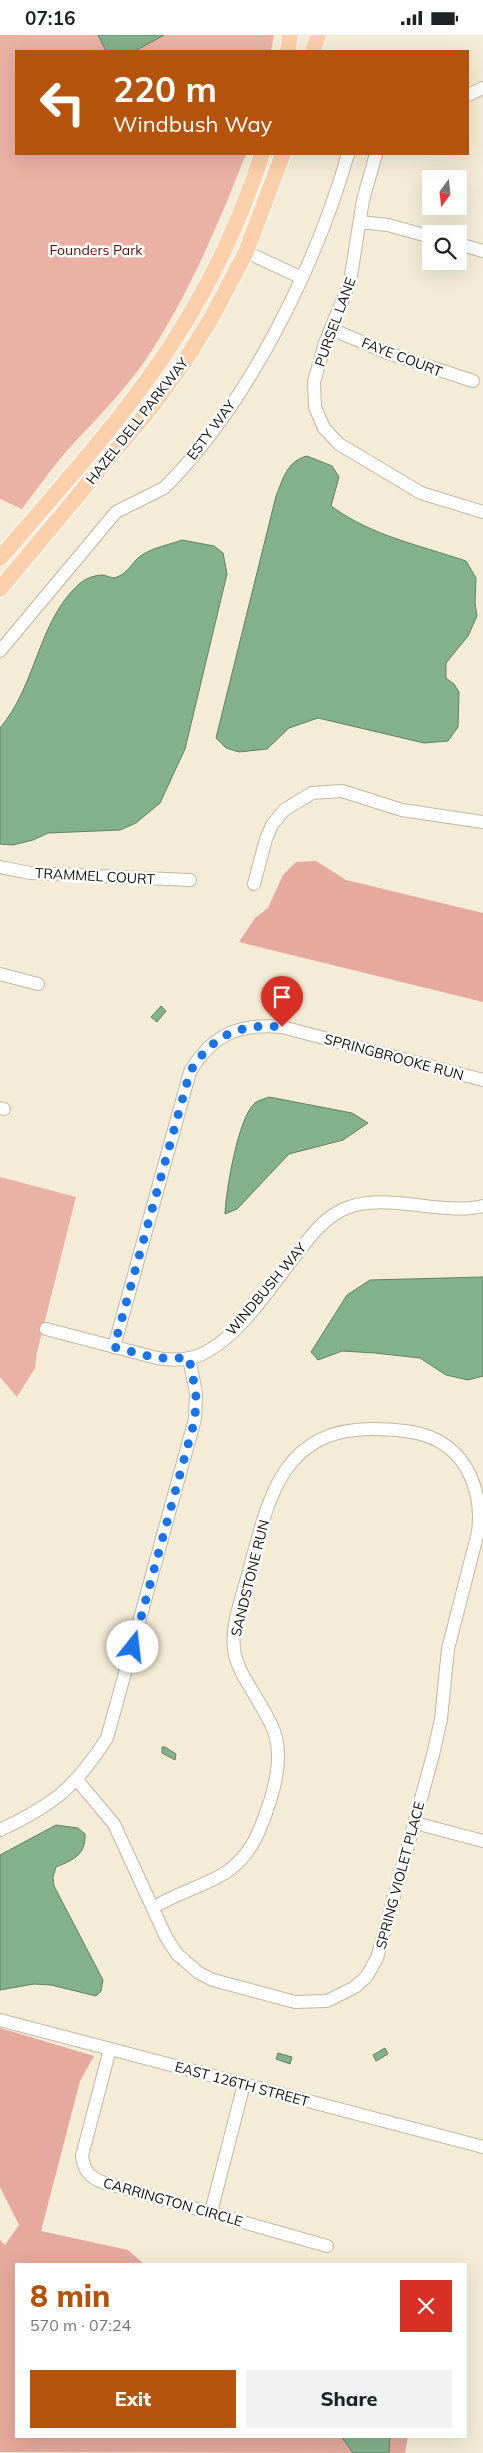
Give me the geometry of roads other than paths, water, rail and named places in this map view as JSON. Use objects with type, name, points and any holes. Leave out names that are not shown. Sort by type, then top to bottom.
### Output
[{"type":"main road","points":[[288,50],[290,35]]},
{"type":"main road","points":[[310,35],[311,50]]},
{"type":"main road","points":[[311,50],[318,35]]},
{"type":"main road","name":"HAZEL DELL PARKWAY","points":[[0,558],[128,405],[173,342],[225,250],[262,155]]},
{"type":"main road","name":"HAZEL DELL PARKWAY","points":[[0,589],[126,439],[172,379],[212,317],[246,251],[283,155]]},
{"type":"street","points":[[469,95],[483,88]]},
{"type":"street","name":"ESTY WAY","points":[[3,642],[116,511],[164,487],[187,463],[223,415],[256,365],[302,278],[332,202],[348,155]]},
{"type":"street","name":"PURSEL LANE","points":[[376,155],[363,200],[350,282],[318,368],[313,395],[317,415],[328,434],[339,444],[420,493],[483,512]]},
{"type":"street","points":[[360,222],[388,225],[422,234]]},
{"type":"street","points":[[467,246],[483,251]]},
{"type":"street","points":[[246,251],[302,278]]},
{"type":"street","name":"FAYE COURT","points":[[331,329],[388,353],[473,381]]},
{"type":"street","points":[[254,884],[266,839],[272,825],[284,810],[312,793],[342,791],[402,811],[483,822]]},
{"type":"street","name":"TRAMMEL COURT","points":[[0,867],[30,873],[190,880]]},
{"type":"street","points":[[0,974],[38,984]]},
{"type":"street","name":"SPRINGBROOKE RUN","points":[[114,1347],[190,1072],[204,1050],[217,1040],[232,1032],[249,1027],[282,1027],[483,1080]]},
{"type":"street","name":"WINDBUSH WAY","points":[[46,1329],[156,1358],[189,1358],[207,1352],[228,1336],[312,1234],[328,1218],[344,1209],[378,1203],[454,1209],[483,1206]]},
{"type":"street","points":[[0,1830],[46,1807],[89,1767],[107,1738],[195,1419],[196,1393],[189,1358]]},
{"type":"street","name":"SANDSTONE RUN","points":[[153,1908],[220,1878],[236,1865],[251,1847],[265,1816],[276,1768],[276,1738],[271,1724],[237,1662],[234,1634],[269,1499],[275,1486],[294,1460],[322,1439],[342,1431],[359,1429],[411,1432]]},
{"type":"street","name":"SPRING VIOLET PLACE","points":[[77,1780],[114,1824],[166,1937],[177,1954],[199,1973],[213,1980],[294,2002],[327,2001],[355,1987],[366,1976],[377,1958],[415,1823],[441,1719],[450,1641],[481,1518],[478,1492],[471,1475],[460,1459],[444,1445],[430,1437],[411,1432]]},
{"type":"street","points":[[415,1823],[483,1841]]},
{"type":"street","name":"EAST 126TH STREET","points":[[0,2020],[483,2147]]},
{"type":"street","name":"CARRINGTON CIRCLE","points":[[110,2049],[83,2150],[83,2165],[88,2173],[102,2182],[327,2246]]},
{"type":"street","points":[[211,2212],[244,2084]]},
{"type":"park label","name":"Founders Park","points":[[96,250]]}]
